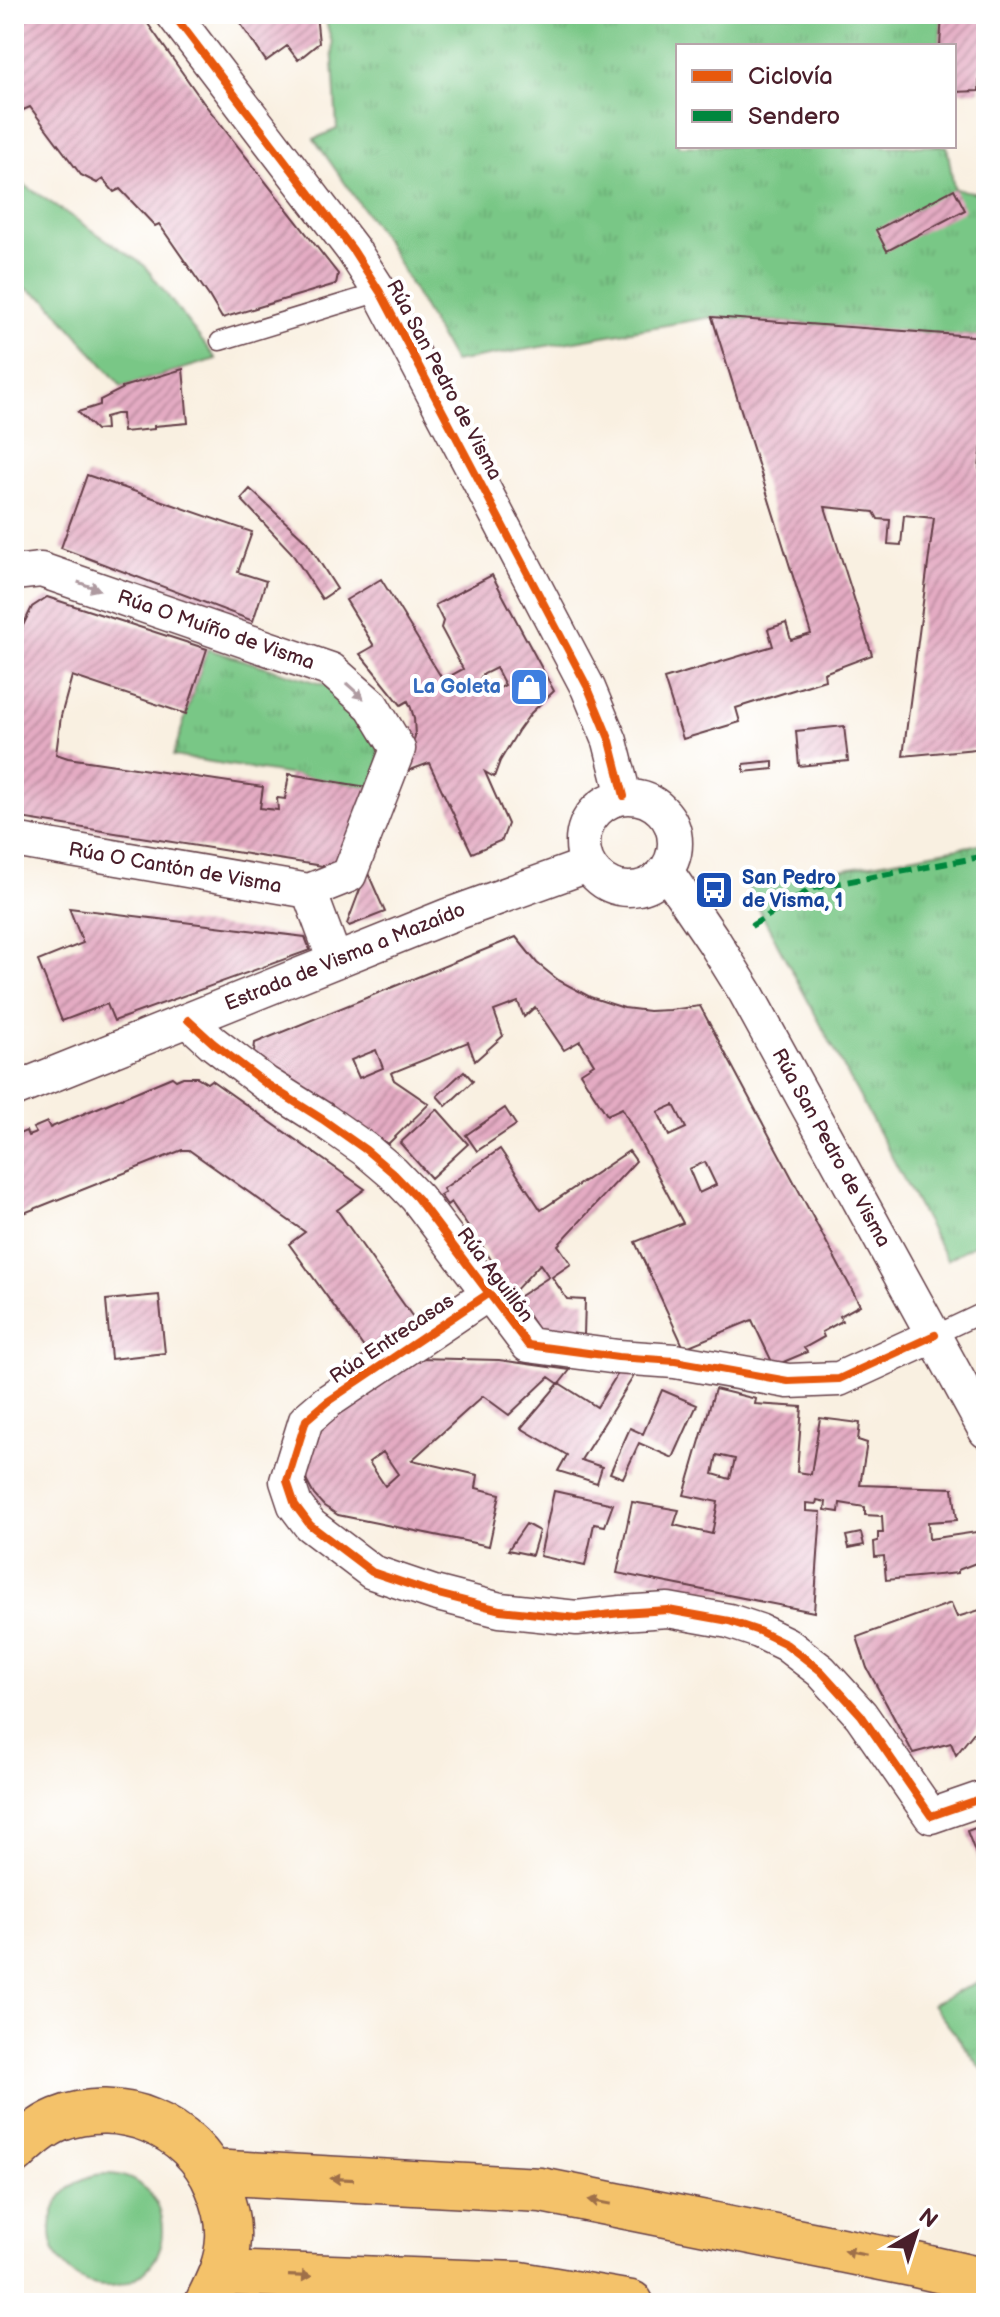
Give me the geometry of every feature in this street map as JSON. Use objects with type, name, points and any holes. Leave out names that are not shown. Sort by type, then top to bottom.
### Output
[{"type":"highway","points":[[14,2153],[29,2138],[57,2121],[88,2112],[125,2112],[159,2123],[189,2143],[211,2172],[225,2204],[228,2239],[214,2288],[520,2284],[631,2303]]},
{"type":"highway","points":[[211,2172],[541,2190],[986,2281]]},
{"type":"street","name":"Rúa San Pedro de Visma","points":[[173,14],[353,250],[380,292],[588,688],[610,741],[624,796]]},
{"type":"street","name":"Rúa O Muíño de Visma","points":[[14,573],[41,570],[331,670],[372,706],[398,749],[349,875],[309,891]]},
{"type":"street","points":[[624,796],[648,800],[658,806],[672,825],[675,836],[675,849],[666,871],[649,885],[625,889],[604,882],[595,874],[588,865],[583,840],[590,816],[610,800],[624,796]]},
{"type":"street","name":"Rúa O Cantón de Visma","points":[[14,840],[309,891],[335,961]]},
{"type":"street","name":"Estrada de Visma a Mazaído","points":[[14,1090],[447,916],[588,865]]},
{"type":"street","name":"Rúa San Pedro de Visma","points":[[666,871],[746,993],[986,1431]]},
{"type":"street","name":"Rúa Aguillón","points":[[188,1020],[265,1083],[322,1119],[393,1173],[417,1198],[528,1345],[675,1361],[788,1381],[839,1379],[935,1335]]},
{"type":"street","name":"Rúa Entrecasas","points":[[489,1293],[327,1402],[306,1420],[287,1481],[295,1505],[310,1525],[372,1572],[434,1593],[500,1610],[577,1618],[668,1610],[729,1621],[759,1631],[786,1644],[821,1671],[861,1715],[931,1816],[986,1797]]},
{"type":"lane","points":[[220,341],[380,292]]},
{"type":"lane","points":[[935,1335],[986,1311]]},
{"type":"green space","points":[[324,14],[942,14],[940,44],[676,44],[676,148],[947,148],[954,189],[986,194],[986,337],[712,317],[454,362],[387,243],[314,139],[337,129],[332,43]]},
{"type":"green space","points":[[14,178],[144,265],[216,359],[122,387],[47,300],[14,282]]},
{"type":"green space","points":[[207,649],[335,688],[359,708],[378,746],[380,767],[373,788],[173,756]]},
{"type":"green space","points":[[986,843],[986,1238],[947,1260],[747,887]]},
{"type":"green space","points":[[986,1978],[986,2074],[932,2004]]},
{"type":"green space","points":[[107,2174],[128,2179],[146,2191],[158,2209],[163,2230],[158,2251],[146,2269],[128,2281],[107,2286],[86,2281],[68,2269],[56,2251],[51,2230],[56,2209],[68,2191],[86,2179]]},
{"type":"building","points":[[14,14],[141,14],[203,102],[338,274],[336,284],[222,318],[159,224],[155,226],[120,189],[114,192],[103,179],[97,183],[81,175],[30,107],[14,114]]},
{"type":"building","points":[[234,14],[316,14],[319,43],[298,60],[287,46],[266,61]]},
{"type":"building","points":[[942,14],[986,14],[986,68],[980,65],[979,91],[956,92],[956,44],[940,44]]},
{"type":"building","points":[[954,189],[965,210],[887,251],[876,230]]},
{"type":"building","points":[[712,317],[986,337],[986,416],[979,468],[986,492],[986,748],[903,756],[934,518],[904,515],[901,545],[888,544],[890,520],[878,519],[874,512],[825,507],[872,655],[824,673],[825,680],[736,708],[740,722],[683,739],[664,679],[773,646],[768,629],[786,623],[791,640],[811,634]]},
{"type":"building","points":[[183,369],[188,423],[123,432],[122,414],[116,414],[105,417],[106,429],[96,430],[78,412],[100,405],[100,400],[122,387]]},
{"type":"building","points":[[87,475],[252,532],[238,572],[266,581],[253,621],[61,548]]},
{"type":"building","points":[[250,489],[307,542],[337,589],[322,599],[291,552],[241,499]]},
{"type":"building","points":[[492,575],[554,691],[518,731],[494,777],[485,772],[508,824],[502,840],[472,853],[429,763],[405,772],[415,736],[411,708],[408,701],[401,705],[360,654],[374,646],[346,600],[381,579],[443,680],[463,669],[441,628],[443,621],[435,605]],"holes":[[[496,668],[505,685],[489,694],[480,679]]]},
{"type":"building","points":[[47,597],[207,649],[186,714],[72,676],[61,716],[56,754],[263,787],[260,808],[278,810],[277,798],[285,799],[289,774],[373,788],[347,855],[329,867],[14,817],[14,644],[32,607]]},
{"type":"building","points":[[844,726],[848,761],[799,766],[796,731]]},
{"type":"building","points":[[773,761],[773,769],[744,772],[744,764]]},
{"type":"building","points":[[367,871],[385,912],[349,926],[347,924]]},
{"type":"building","points":[[69,908],[305,937],[310,950],[114,1021],[107,1004],[62,1021],[38,961],[83,943]]},
{"type":"building","points":[[516,937],[537,963],[558,980],[590,997],[624,1008],[649,1011],[700,1006],[860,1305],[840,1316],[842,1321],[822,1332],[824,1337],[804,1348],[807,1352],[774,1366],[752,1320],[684,1348],[635,1242],[683,1223],[622,1108],[607,1115],[580,1073],[594,1064],[580,1041],[564,1050],[535,1007],[524,1017],[518,1002],[494,1011],[503,1036],[475,1061],[468,1042],[391,1073],[394,1080],[429,1104],[388,1144],[253,1060],[255,1043]],"holes":[[[376,1050],[383,1068],[359,1078],[351,1060]],[[674,1105],[686,1128],[669,1136],[658,1112]],[[705,1162],[716,1185],[699,1193],[689,1169]]]},
{"type":"building","points":[[464,1071],[473,1081],[446,1106],[437,1096]]},
{"type":"building","points":[[172,1077],[176,1080],[197,1077],[207,1083],[211,1080],[365,1189],[337,1210],[417,1323],[370,1356],[289,1244],[305,1232],[189,1150],[182,1150],[14,1217],[14,1136],[26,1131],[28,1136],[36,1133],[33,1128],[47,1122],[50,1128]]},
{"type":"building","points":[[505,1108],[516,1125],[477,1151],[466,1135]]},
{"type":"building","points":[[437,1109],[468,1144],[431,1178],[400,1143]]},
{"type":"building","points":[[500,1149],[541,1210],[629,1151],[636,1161],[558,1245],[571,1264],[552,1277],[567,1299],[585,1300],[584,1335],[540,1333],[517,1298],[549,1277],[540,1264],[513,1293],[482,1246],[477,1250],[470,1240],[475,1237],[451,1202],[447,1205],[440,1195],[445,1192],[443,1189]]},
{"type":"building","points":[[159,1295],[165,1353],[111,1359],[106,1300]]},
{"type":"building","points":[[417,1358],[499,1360],[570,1370],[559,1384],[549,1377],[509,1415],[483,1396],[412,1460],[478,1475],[476,1488],[500,1494],[489,1546],[338,1515],[324,1506],[307,1482],[303,1459],[324,1424]],"holes":[[[383,1452],[398,1474],[385,1486],[369,1462]]]},
{"type":"building","points":[[620,1370],[637,1371],[581,1460],[602,1467],[597,1483],[558,1471],[567,1455],[521,1428],[559,1383],[597,1407]]},
{"type":"building","points":[[715,1389],[756,1399],[755,1404],[802,1407],[797,1472],[811,1474],[820,1418],[860,1423],[858,1440],[867,1443],[860,1485],[953,1488],[957,1520],[928,1522],[929,1539],[983,1531],[986,1559],[958,1570],[958,1573],[886,1580],[884,1556],[875,1557],[874,1542],[878,1541],[878,1533],[883,1533],[882,1516],[865,1515],[865,1507],[840,1503],[839,1512],[825,1510],[826,1502],[817,1500],[816,1504],[806,1503],[806,1511],[821,1512],[814,1612],[617,1573],[632,1502],[679,1510],[674,1525],[712,1534],[718,1502],[684,1495]],"holes":[[[717,1455],[735,1459],[730,1479],[713,1474]]]},
{"type":"building","points":[[662,1390],[697,1405],[673,1458],[639,1443],[623,1478],[610,1473],[630,1428],[643,1434]]},
{"type":"building","points":[[554,1491],[613,1504],[605,1526],[594,1524],[585,1566],[540,1556]]},
{"type":"building","points":[[526,1524],[539,1531],[532,1555],[508,1550]]},
{"type":"building","points":[[861,1533],[864,1545],[849,1548],[846,1536]]},
{"type":"building","points":[[951,1603],[957,1617],[986,1608],[986,1712],[956,1755],[951,1743],[913,1753],[867,1668],[857,1637]]},
{"type":"building","points":[[986,1824],[986,1880],[967,1831]]},
{"type":"marked path","points":[[751,926],[813,888],[986,856]]},
{"type":"cycle path","points":[[173,14],[353,250],[380,292],[588,688],[610,741],[624,796]]},
{"type":"cycle path","points":[[188,1020],[265,1083],[322,1119],[393,1173],[417,1198],[528,1345],[675,1361],[788,1381],[839,1379],[935,1335]]},
{"type":"cycle path","points":[[489,1293],[327,1402],[306,1420],[287,1481],[295,1505],[310,1525],[372,1572],[434,1593],[500,1610],[577,1618],[668,1610],[729,1621],[759,1631],[786,1644],[821,1671],[861,1715],[931,1816],[986,1797]]},
{"type":"place","name":"La Goleta","points":[[529,687]]},
{"type":"place","name":"San Pedro de Visma, 1","points":[[714,890]]}]
